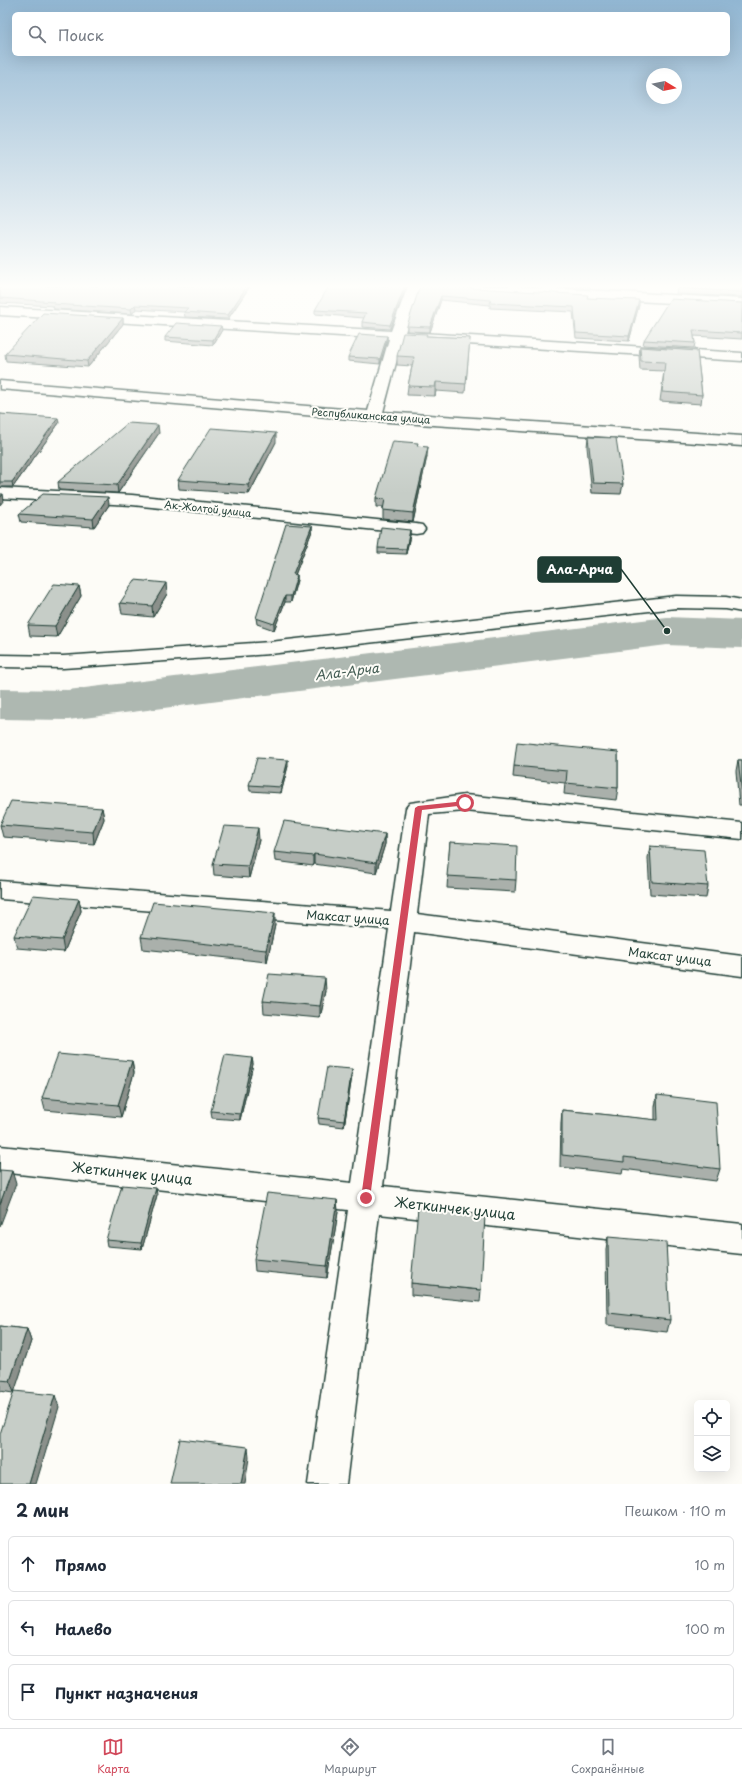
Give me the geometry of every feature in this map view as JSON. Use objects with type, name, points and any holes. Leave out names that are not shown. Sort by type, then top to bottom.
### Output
[{"type":"street","points":[[374,416],[391,355]]},
{"type":"street","points":[[712,355],[742,357]]},
{"type":"street","name":"Республиканская улица","points":[[0,385],[374,416],[742,441]]},
{"type":"street","name":"Ак-Жолтой улица","points":[[0,493],[132,500],[416,529]]},
{"type":"street","points":[[0,661],[63,662],[270,648],[676,602],[726,603],[742,606]]},
{"type":"street","points":[[328,1484],[418,808],[465,803],[742,831]]},
{"type":"street","name":"Максат улица","points":[[0,890],[404,922],[742,966]]},
{"type":"street","name":"Жеткинчек улица","points":[[0,1159],[742,1239]]},
{"type":"building","points":[[20,355],[92,355],[87,361]]},
{"type":"building","points":[[349,355],[381,355],[380,359],[348,357]]},
{"type":"building","points":[[468,355],[466,384],[436,382],[435,387],[408,386],[414,357],[397,356]]},
{"type":"building","points":[[641,355],[697,355],[702,395],[662,392],[665,362],[641,361]]},
{"type":"building","points":[[0,414],[58,418],[12,482],[0,482]]},
{"type":"building","points":[[128,423],[158,425],[117,485],[58,482]]},
{"type":"building","points":[[211,428],[276,433],[248,485],[178,480]]},
{"type":"building","points":[[588,437],[616,438],[623,484],[593,483]]},
{"type":"building","points":[[393,441],[418,443],[417,446],[428,447],[413,513],[383,510],[385,499],[376,498]]},
{"type":"building","points":[[43,494],[108,497],[93,519],[19,514]]},
{"type":"building","points":[[286,524],[312,526],[293,574],[297,575],[291,596],[285,596],[274,624],[256,618]]},
{"type":"building","points":[[381,527],[410,530],[406,549],[378,548]]},
{"type":"building","points":[[135,580],[166,583],[152,606],[120,603]]},
{"type":"building","points":[[54,584],[79,586],[55,626],[28,625]]},
{"type":"building","points":[[517,742],[618,752],[618,788],[566,783],[567,771],[514,766]]},
{"type":"building","points":[[257,758],[288,760],[281,787],[249,785]]},
{"type":"building","points":[[738,760],[742,760],[742,793]]},
{"type":"building","points":[[11,801],[102,808],[93,832],[0,825]]},
{"type":"building","points":[[284,821],[385,834],[376,863],[314,854],[313,856],[274,852]]},
{"type":"building","points":[[224,826],[258,828],[248,866],[213,864]]},
{"type":"building","points":[[450,842],[517,846],[516,880],[447,876]]},
{"type":"building","points":[[650,846],[704,850],[708,886],[652,882]]},
{"type":"building","points":[[33,895],[79,899],[62,940],[14,936]]},
{"type":"building","points":[[153,902],[275,913],[266,950],[141,937]]},
{"type":"building","points":[[269,974],[325,978],[320,1006],[263,1001]]},
{"type":"building","points":[[58,1054],[132,1061],[118,1105],[42,1098]]},
{"type":"building","points":[[225,1055],[252,1058],[240,1114],[211,1111]]},
{"type":"building","points":[[327,1067],[352,1069],[344,1121],[318,1118]]},
{"type":"building","points":[[657,1095],[716,1102],[720,1169],[624,1157],[624,1162],[562,1155],[562,1110],[658,1120]]},
{"type":"building","points":[[0,1170],[12,1171],[0,1204]]},
{"type":"building","points":[[122,1185],[156,1188],[141,1243],[106,1240]]},
{"type":"building","points":[[267,1193],[337,1200],[327,1266],[254,1259]]},
{"type":"building","points":[[418,1208],[485,1215],[481,1290],[411,1283]]},
{"type":"building","points":[[608,1237],[666,1242],[670,1320],[609,1313]]},
{"type":"building","points":[[0,1326],[27,1329],[10,1381],[0,1380]]},
{"type":"building","points":[[14,1391],[55,1395],[29,1484],[0,1484],[0,1434]]},
{"type":"building","points":[[180,1439],[248,1447],[241,1484],[170,1484]]},
{"type":"waterway","name":"Ала-Арча","points":[[0,704],[68,705],[667,631],[742,634]]},
{"type":"place","name":"Ала-Арча","points":[[667,631]]},
{"type":"route","points":[[366,1198],[418,808],[465,803]]}]
